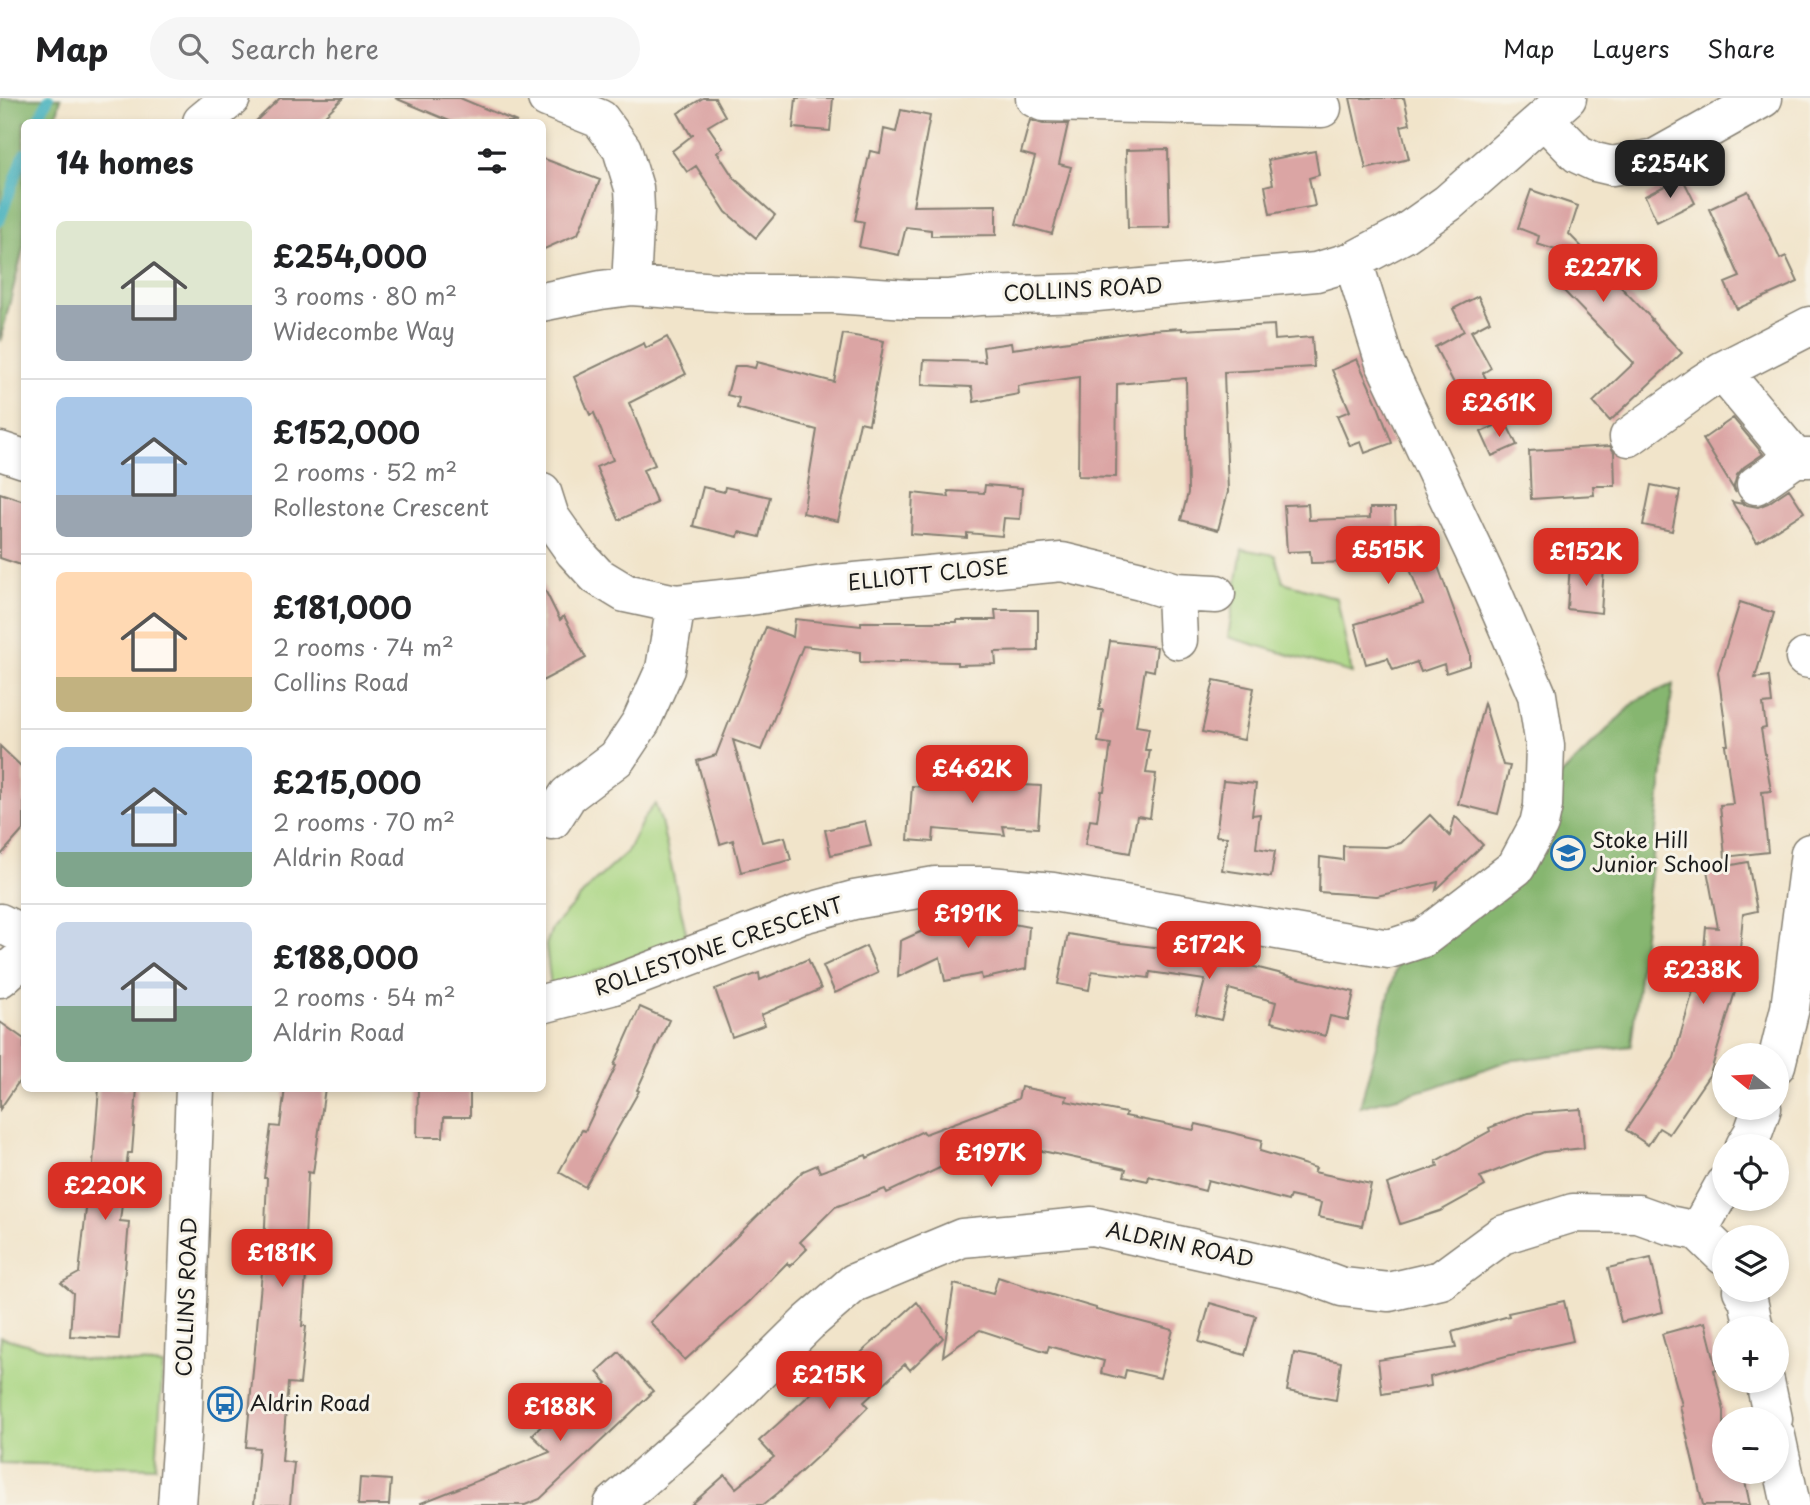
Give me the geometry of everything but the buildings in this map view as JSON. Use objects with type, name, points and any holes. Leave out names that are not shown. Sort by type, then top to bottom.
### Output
[{"type":"street","points":[[206,119],[231,98]]},
{"type":"street","points":[[547,98],[613,108],[634,188],[631,286]]},
{"type":"street","points":[[1035,98],[1043,102],[1322,108]]},
{"type":"street","points":[[1555,108],[1578,154],[1612,166],[1656,158],[1763,98]]},
{"type":"street","name":"COLLINS ROAD","points":[[546,301],[631,286],[747,293],[949,299],[1086,293],[1316,272],[1353,261],[1404,234],[1448,203],[1555,108]]},
{"type":"street","name":"ROLLESTONE CRESCENT","points":[[546,1003],[611,986],[799,915],[854,900],[935,886],[989,886],[1053,892],[1389,949],[1423,939],[1516,867],[1538,824],[1543,806],[1545,746],[1537,695],[1486,577],[1385,363],[1353,261]]},
{"type":"street","points":[[1629,437],[1722,371],[1810,326]]},
{"type":"street","points":[[1722,371],[1803,458],[1756,485]]},
{"type":"street","points":[[0,451],[21,458]]},
{"type":"street","name":"ELLIOTT CLOSE","points":[[546,504],[550,517],[574,551],[597,576],[625,593],[676,604],[837,583],[1062,562],[1177,592],[1216,594]]},
{"type":"street","points":[[1177,592],[1178,640]]},
{"type":"street","points":[[552,820],[568,795],[617,758],[641,722],[665,669],[676,604]]},
{"type":"street","points":[[1781,1043],[1790,1008],[1810,853]]},
{"type":"street","points":[[0,923],[21,934]]},
{"type":"street","points":[[0,978],[21,960]]},
{"type":"street","name":"COLLINS ROAD","points":[[177,1505],[195,1092]]},
{"type":"street","points":[[1711,1244],[1718,1211]]},
{"type":"street","name":"ALDRIN ROAD","points":[[613,1505],[713,1417],[808,1323],[855,1283],[961,1238],[1091,1226],[1304,1273],[1342,1287],[1389,1292],[1441,1280],[1503,1235],[1573,1213],[1638,1214],[1711,1244]]},
{"type":"street","points":[[1786,1484],[1791,1505]]},
{"type":"green space","points":[[1,98],[61,98],[56,119],[21,119],[21,257],[0,342]]},
{"type":"green space","points":[[1242,549],[1275,555],[1283,582],[1337,598],[1352,673],[1228,637]]},
{"type":"green space","name":"Stoke Hill Junior School","points":[[1673,684],[1631,1046],[1507,1061],[1435,1087],[1360,1107],[1399,957],[1437,946],[1561,775],[1637,700]]},
{"type":"green space","points":[[655,804],[687,937],[551,988],[546,945],[552,928],[592,884],[627,852],[644,818]]},
{"type":"green space","points":[[0,1337],[83,1359],[163,1365],[156,1467],[0,1463]]},
{"type":"waterway","points":[[38,119],[49,98]]},
{"type":"waterway","points":[[0,221],[21,162]]},
{"type":"place","name":"Stoke Hill Junior School","points":[[1568,853]]},
{"type":"place","name":"Aldrin Road","points":[[225,1404]]}]
